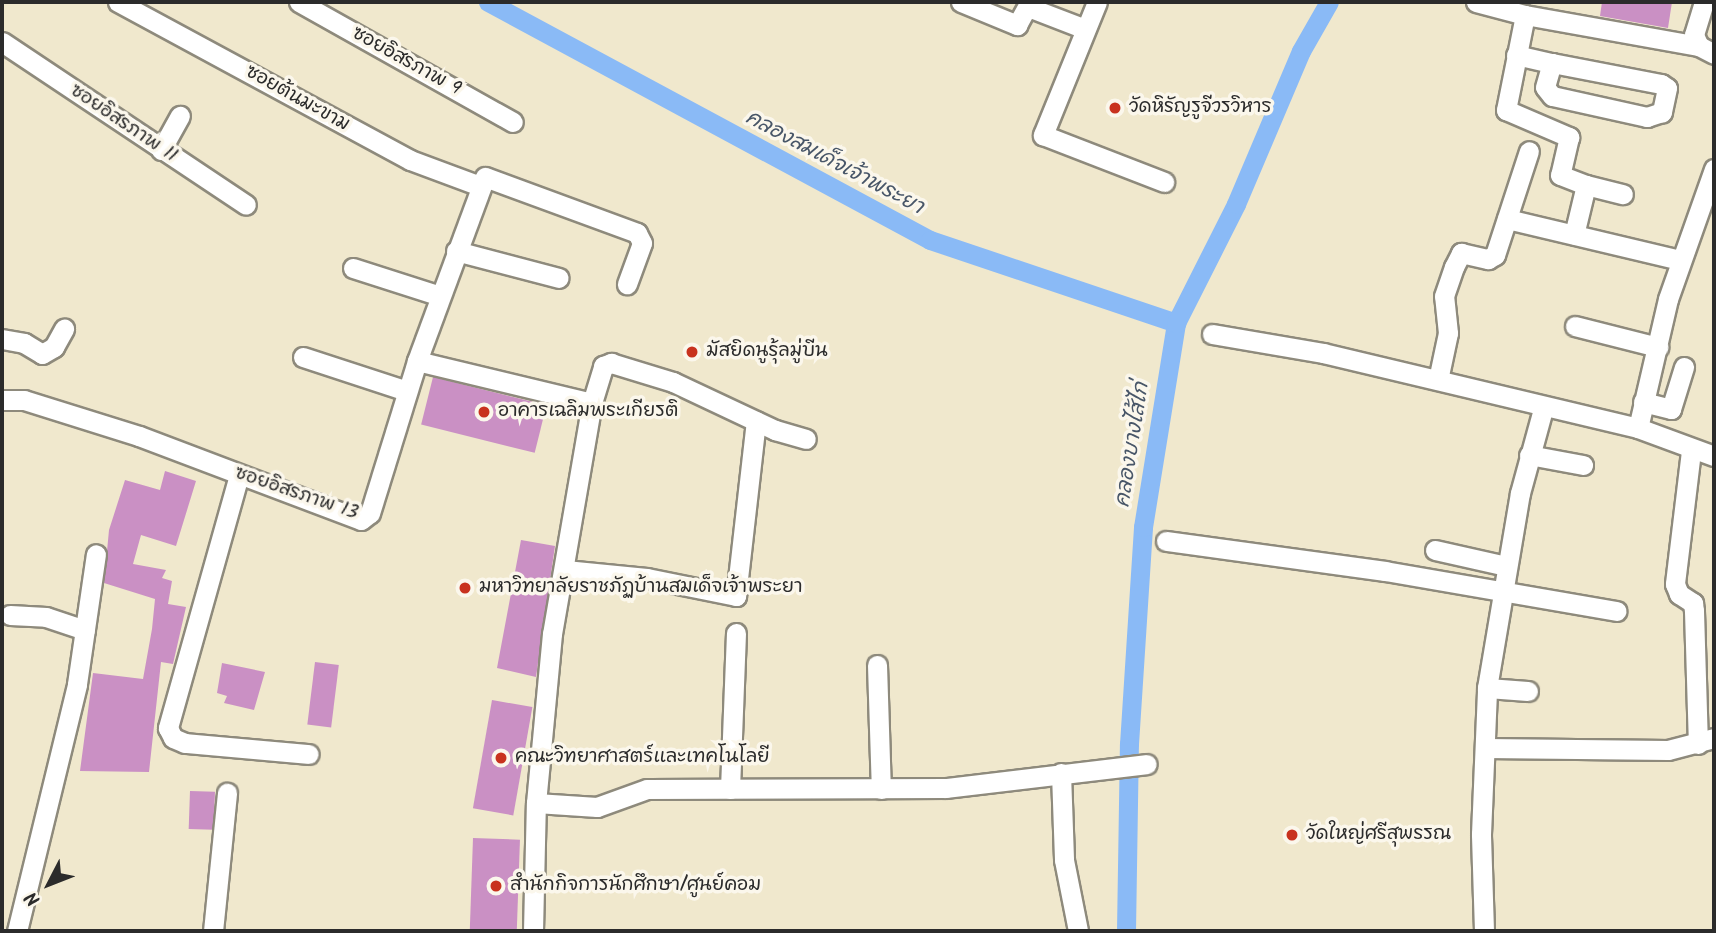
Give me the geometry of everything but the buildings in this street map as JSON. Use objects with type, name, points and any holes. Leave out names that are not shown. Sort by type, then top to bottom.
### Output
[{"type":"street","name":"ซอยต้นมะขาม","points":[[118,2],[410,160],[637,233],[642,243],[627,284]]},
{"type":"street","name":"ซอยอิสรภาพ 9","points":[[299,2],[513,122]]},
{"type":"street","points":[[961,2],[1017,25],[1029,5],[1085,29]]},
{"type":"street","points":[[1097,2],[1043,135],[1164,182]]},
{"type":"street","points":[[1476,2],[1525,15],[1706,50]]},
{"type":"street","points":[[1704,2],[1694,25],[1706,50]]},
{"type":"street","points":[[1525,15],[1506,110],[1569,137],[1560,175],[1623,194]]},
{"type":"street","name":"ซอยอิสรภาพ 11","points":[[2,42],[246,205]]},
{"type":"street","points":[[1516,55],[1552,62],[1661,85],[1667,88],[1662,112],[1647,117],[1552,96],[1545,87],[1552,62]]},
{"type":"street","points":[[161,150],[180,116]]},
{"type":"street","points":[[1438,380],[1448,333],[1444,296],[1454,267],[1461,253],[1488,259],[1495,255],[1529,151]]},
{"type":"street","points":[[1637,428],[1680,260],[1714,169]]},
{"type":"street","name":"ซอยอิสรภาพ 13","points":[[2,400],[24,400],[139,436],[361,520],[367,518],[416,361],[482,181]]},
{"type":"street","points":[[1574,235],[1586,185]]},
{"type":"street","points":[[1507,219],[1680,260]]},
{"type":"street","points":[[456,251],[559,278]]},
{"type":"street","points":[[353,268],[440,296]]},
{"type":"street","points":[[1575,326],[1658,347]]},
{"type":"street","points":[[2,340],[24,343],[42,355],[54,347],[64,329]]},
{"type":"street","points":[[1212,334],[1323,353],[1438,380],[1543,409],[1637,428],[1691,451],[1714,456]]},
{"type":"street","points":[[303,357],[407,391]]},
{"type":"street","points":[[416,361],[592,403]]},
{"type":"street","points":[[533,931],[536,803],[552,634],[592,403],[603,366],[611,363],[702,392],[756,421],[806,439]]},
{"type":"street","points":[[1643,402],[1671,409],[1684,367]]},
{"type":"street","points":[[1484,931],[1487,688],[1506,566],[1530,455],[1543,409]]},
{"type":"street","points":[[565,570],[647,578],[736,596],[756,421]]},
{"type":"street","points":[[1485,748],[1668,750],[1706,741],[1693,603],[1679,594],[1675,584],[1691,451]]},
{"type":"street","points":[[1530,455],[1584,465]]},
{"type":"street","points":[[239,475],[169,728],[173,738],[185,743],[309,754]]},
{"type":"street","points":[[1166,541],[1385,571],[1502,594],[1617,611]]},
{"type":"street","points":[[1436,550],[1506,566]]},
{"type":"street","points":[[17,931],[77,684],[96,554]]},
{"type":"street","points":[[10,615],[46,617],[85,630]]},
{"type":"street","points":[[730,789],[736,633]]},
{"type":"street","points":[[877,665],[881,789]]},
{"type":"street","points":[[1487,688],[1528,691]]},
{"type":"street","points":[[536,803],[597,807],[647,789],[946,788],[1135,766]]},
{"type":"street","points":[[1061,773],[1064,860],[1078,931]]},
{"type":"street","points":[[214,931],[227,793]]},
{"type":"waterway","name":"คลองสมเด็จเจ้าพระยา","points":[[488,2],[930,240],[1176,323]]},
{"type":"waterway","name":"คลองบางไส้ไก่","points":[[1126,931],[1129,744],[1143,527],[1176,323],[1236,204],[1301,51],[1329,2]]},
{"type":"place","name":"วัดหิรัญรูจีวรวิหาร","points":[[1115,108]]},
{"type":"place","name":"มัสยิดนูรุ้ลมู่บีน","points":[[692,352]]},
{"type":"place","name":"อาคารเฉลิมพระเกียรติ","points":[[484,412]]},
{"type":"place","name":"มหาวิทยาลัยราชภัฏบ้านสมเด็จเจ้าพระยา","points":[[465,588]]},
{"type":"place","name":"คณะวิทยาศาสตร์และเทคโนโลยี","points":[[501,758]]},
{"type":"place","name":"วัดใหญ่ศรีสุพรรณ","points":[[1292,835]]},
{"type":"place","name":"สำนักกิจการนักศึกษา/ศูนย์คอม","points":[[496,886]]}]
